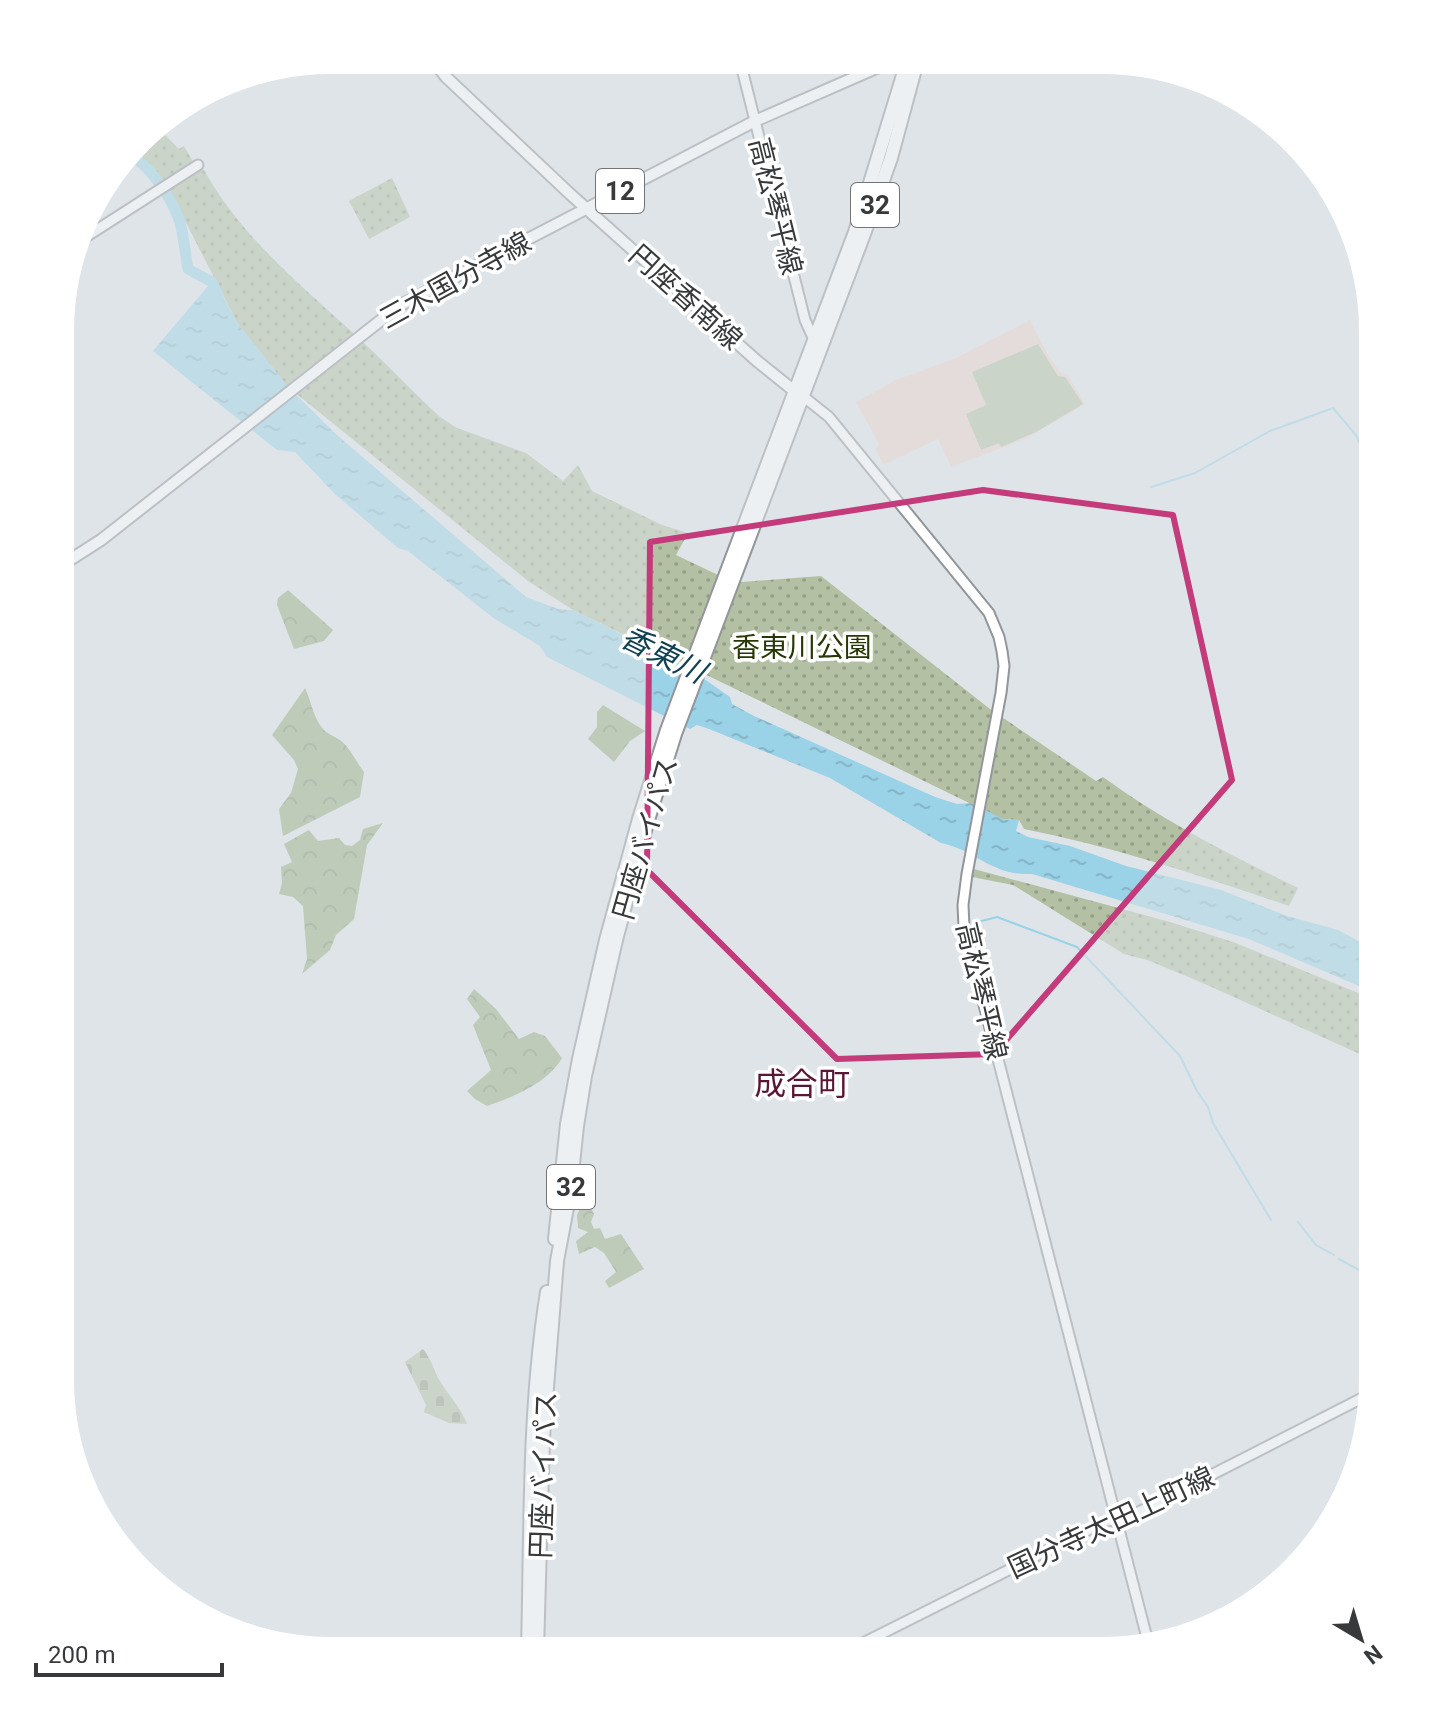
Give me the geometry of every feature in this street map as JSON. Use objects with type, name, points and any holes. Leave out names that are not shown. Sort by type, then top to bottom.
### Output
[{"type":"highway","name":"円座バイパス","points":[[818,343],[903,74]]},
{"type":"highway","name":"円座バイパス","points":[[529,1636],[540,1336],[567,1124],[606,940],[639,819],[747,528],[891,158],[914,74]]},
{"type":"highway","name":"円座バイパス","points":[[537,1636],[543,1438],[557,1261],[588,1060],[671,732]]},
{"type":"main road","name":"円座香南線","points":[[444,74],[588,209],[799,394]]},
{"type":"main road","name":"高松琴平線","points":[[743,74],[805,320],[818,343]]},
{"type":"main road","name":"三木国分寺線","points":[[74,557],[101,540],[358,336],[424,291],[755,121],[863,74]]},
{"type":"main road","points":[[95,231],[198,165]]},
{"type":"main road","name":"高松琴平線","points":[[799,394],[829,417],[989,613],[999,637],[1004,666],[967,874],[964,927],[1146,1633]]},
{"type":"main road","name":"国分寺太田上町線","points":[[877,1636],[1106,1521],[1125,1519],[1358,1400]]},
{"type":"highlighted area","points":[[983,490],[1173,515],[1232,780],[994,1054],[837,1059],[647,870],[650,542]]},
{"type":"shaded area","points":[[1030,320],[1048,355],[1061,373],[1067,374],[1085,404],[1025,439],[951,467],[938,439],[883,465],[876,449],[879,444],[856,402],[896,380],[956,358]]},
{"type":"green space","name":"香東川公園","points":[[165,135],[179,149],[184,146],[197,169],[204,170],[218,194],[271,257],[440,417],[457,428],[526,453],[563,481],[578,465],[592,491],[662,525],[688,533],[676,555],[716,574],[741,582],[821,576],[990,709],[1096,781],[1103,777],[1198,837],[1298,888],[1289,906],[1125,853],[1024,829],[1019,820],[1002,819],[573,610],[528,581],[288,387],[238,324],[180,211],[158,178],[140,159]]},
{"type":"green space","points":[[392,178],[410,217],[369,239],[349,201]]},
{"type":"green space","points":[[1038,344],[1058,376],[1065,377],[1083,404],[1036,432],[1001,447],[999,443],[981,450],[966,414],[986,405],[972,372]]},
{"type":"green space","points":[[288,590],[333,630],[324,641],[294,649],[277,605],[278,598]]},
{"type":"green space","points":[[305,688],[320,725],[350,750],[364,772],[360,797],[283,836],[279,809],[291,793],[298,769],[272,735]]},
{"type":"green space","points":[[603,705],[645,731],[630,741],[614,762],[588,739],[597,727],[597,712]]},
{"type":"green space","points":[[383,823],[367,845],[354,919],[336,935],[330,950],[302,974],[307,959],[303,906],[293,897],[279,894],[281,867],[292,862],[284,844],[309,830],[318,841],[339,838],[345,845],[352,846],[360,840],[363,829]]},
{"type":"green space","points":[[974,869],[1170,922],[1233,942],[1358,993],[1358,1053],[1196,980],[1124,954],[1013,885],[972,877]]},
{"type":"green space","points":[[474,989],[496,1009],[519,1039],[534,1032],[545,1036],[562,1058],[539,1082],[487,1106],[467,1091],[491,1070],[473,1025],[480,1017],[467,999]]},
{"type":"green space","points":[[585,1197],[594,1214],[591,1222],[594,1229],[600,1228],[605,1239],[621,1234],[644,1269],[609,1288],[605,1281],[616,1272],[604,1253],[595,1247],[579,1254],[576,1241],[588,1232],[578,1228],[577,1215]]},
{"type":"green space","points":[[423,1349],[467,1424],[449,1423],[424,1412],[426,1405],[405,1362]]},
{"type":"water","points":[[214,279],[238,324],[288,387],[338,436],[526,597],[558,609],[573,610],[684,665],[730,697],[732,704],[754,716],[935,797],[957,804],[973,803],[1002,819],[1019,820],[1016,831],[1028,837],[1070,846],[1126,866],[1221,890],[1287,916],[1338,930],[1358,941],[1358,986],[1249,939],[1032,874],[1018,874],[994,867],[941,843],[830,778],[709,729],[697,725],[690,729],[547,657],[540,646],[495,619],[408,551],[398,548],[335,494],[295,452],[277,450],[153,351]]},
{"type":"waterway","name":"香東川","points":[[139,161],[159,183],[179,219],[188,269],[212,282],[218,295]]},
{"type":"waterway","points":[[1151,487],[1195,473],[1270,431],[1333,408],[1359,441]]},
{"type":"waterway","points":[[974,923],[997,917],[1077,947],[1180,1056],[1208,1107],[1213,1123],[1271,1220]]},
{"type":"waterway","points":[[1298,1222],[1316,1245],[1334,1255]]},
{"type":"waterway","points":[[1339,1259],[1358,1269]]},
{"type":"district","name":"成合町","points":[[802,1084]]}]
